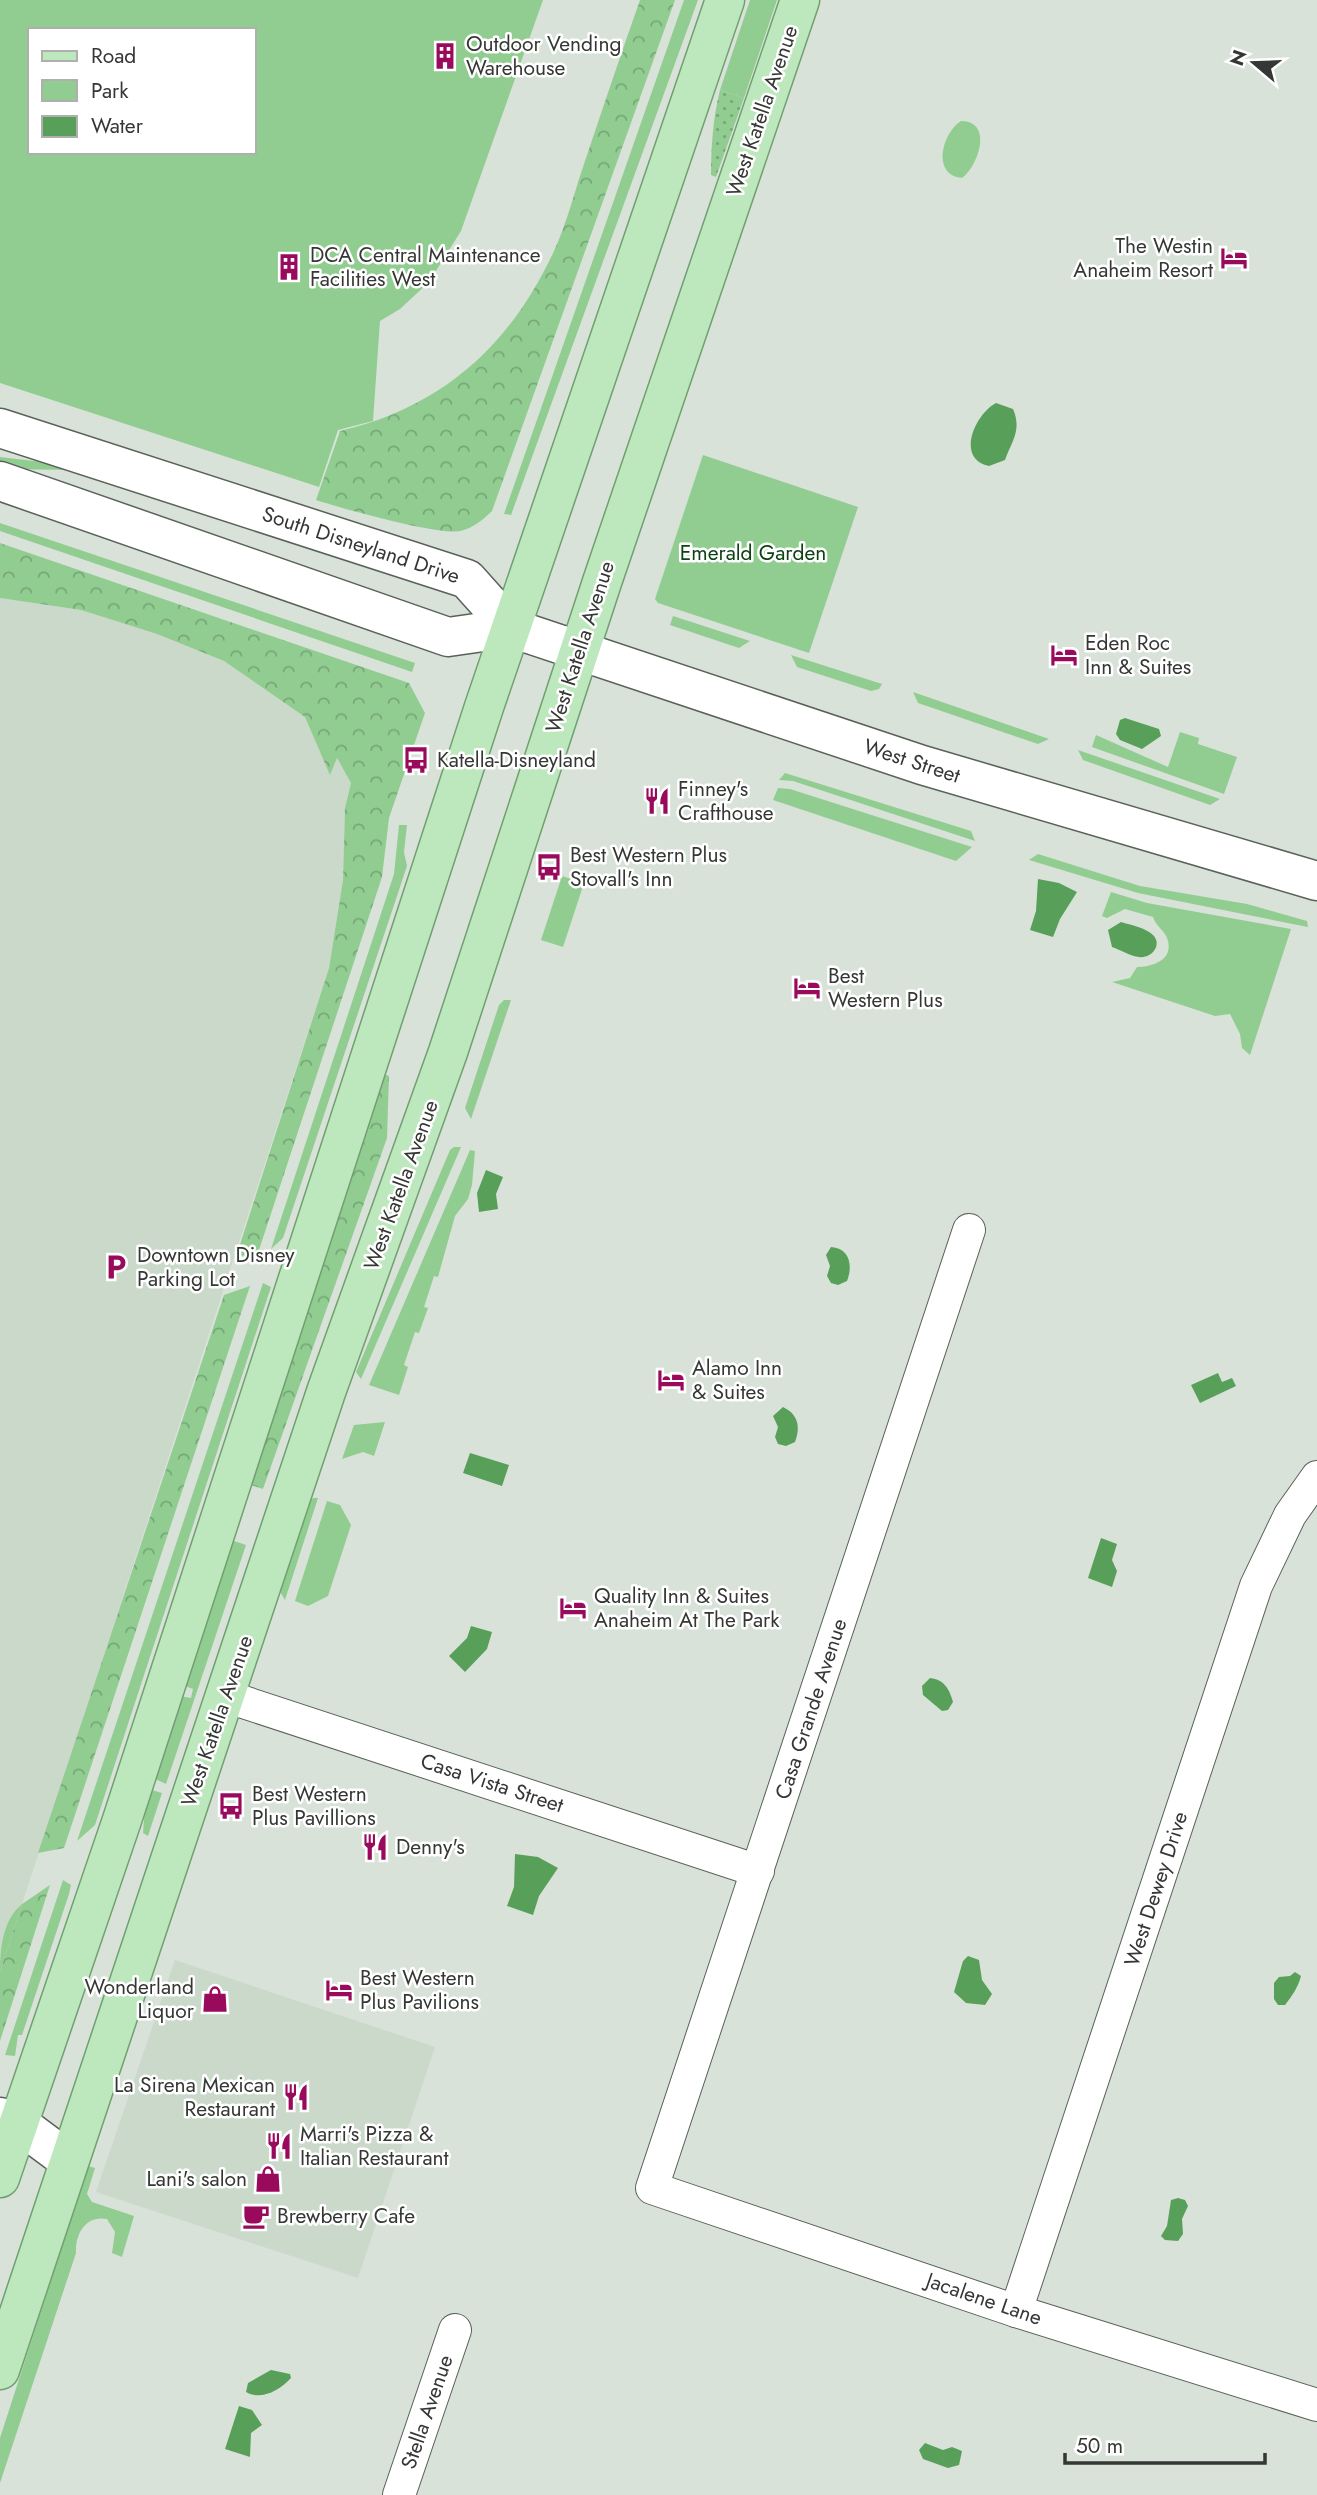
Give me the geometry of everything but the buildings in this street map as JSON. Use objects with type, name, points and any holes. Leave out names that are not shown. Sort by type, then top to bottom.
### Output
[{"type":"main road","points":[[69,2161],[2,2166],[9,2120],[122,1820],[511,628],[725,0]]},
{"type":"main road","name":"West Katella Avenue","points":[[0,2370],[327,1392],[448,1052],[579,650],[800,0]]},
{"type":"main road","name":"South Disneyland Drive","points":[[0,428],[467,579],[511,628]]},
{"type":"main road","points":[[0,481],[448,637],[511,628]]},
{"type":"main road","name":"West Street","points":[[511,628],[935,769],[1317,881]]},
{"type":"main road","points":[[9,2120],[69,2161]]},
{"type":"street","name":"Casa Grande Avenue","points":[[652,2188],[969,1230]]},
{"type":"street","name":"West Dewey Drive","points":[[1016,2311],[1256,1586],[1290,1515],[1317,1477]]},
{"type":"street","name":"Casa Vista Street","points":[[225,1696],[758,1871]]},
{"type":"street","name":"Jacalene Lane","points":[[652,2188],[1016,2311],[1317,2405]]},
{"type":"street","name":"Stella Avenue","points":[[409,2492],[455,2330]]},
{"type":"shaded area","name":"Downtown Disney Parking Lot","points":[[0,598],[81,610],[157,634],[224,661],[305,717],[330,774],[337,758],[351,783],[345,808],[343,880],[329,968],[0,1971]]},
{"type":"shaded area","points":[[175,1960],[435,2047],[358,2278],[96,2192]]},
{"type":"green space","points":[[0,0],[543,0],[461,231],[429,282],[400,309],[380,321],[373,421],[338,430],[319,487],[0,383]]},
{"type":"green space","points":[[640,0],[675,0],[492,511],[469,528],[449,531],[390,520],[316,500],[340,431],[377,420],[441,389],[469,368],[516,316],[536,285],[563,229]]},
{"type":"green space","points":[[684,0],[698,0],[511,515],[504,514]]},
{"type":"green space","points":[[750,0],[777,0],[744,98],[720,90]]},
{"type":"green space","points":[[720,90],[744,98],[716,177],[711,175],[711,153]]},
{"type":"green space","points":[[961,121],[971,123],[980,136],[974,164],[962,178],[946,170],[943,162],[945,144],[954,127]]},
{"type":"green space","name":"Emerald Garden","points":[[703,455],[858,507],[809,653],[658,603],[655,599]]},
{"type":"green space","points":[[0,457],[59,464],[75,470],[0,469]]},
{"type":"green space","points":[[0,523],[415,663],[412,672],[0,531]]},
{"type":"green space","points":[[0,543],[409,683],[425,713],[389,818],[382,877],[258,1253],[236,1257],[329,968],[343,880],[345,808],[351,783],[337,758],[330,775],[305,717],[224,661],[157,634],[81,610],[0,598]]},
{"type":"green space","points":[[673,616],[750,641],[739,648],[670,625]]},
{"type":"green space","points":[[791,655],[882,684],[879,689],[871,691],[797,667]]},
{"type":"green space","points":[[913,692],[1049,739],[1038,744],[918,703]]},
{"type":"green space","points":[[1180,732],[1199,738],[1198,744],[1237,757],[1224,794],[1092,747],[1096,735],[1168,767]]},
{"type":"green space","points":[[1078,750],[1220,799],[1210,805],[1083,760]]},
{"type":"green space","points":[[785,773],[971,831],[975,841],[793,781],[779,780]]},
{"type":"green space","points":[[778,788],[790,789],[972,847],[956,861],[773,800]]},
{"type":"green space","points":[[399,825],[407,825],[404,852],[407,866],[283,1238],[271,1249],[394,874]]},
{"type":"green space","points":[[1038,854],[1140,886],[1247,904],[1307,921],[1308,927],[1138,893],[1029,860]]},
{"type":"green space","points":[[562,876],[584,883],[563,947],[541,940]]},
{"type":"green space","points":[[1111,892],[1147,903],[1291,929],[1250,1055],[1242,1048],[1240,1034],[1230,1014],[1215,1016],[1112,982],[1130,978],[1137,967],[1160,961],[1169,948],[1167,938],[1153,917],[1125,909],[1107,918],[1102,916]]},
{"type":"green space","points":[[504,1000],[511,1000],[471,1119],[465,1108],[499,1005]]},
{"type":"green space","points":[[384,1074],[389,1076],[387,1138],[263,1489],[248,1484]]},
{"type":"green space","points":[[461,1147],[361,1379],[356,1372],[450,1150]]},
{"type":"green space","points":[[470,1150],[475,1151],[468,1199],[455,1216],[438,1277],[434,1276],[424,1307],[428,1308],[419,1333],[415,1332],[404,1365],[408,1367],[399,1395],[369,1385]]},
{"type":"green space","points":[[263,1283],[271,1287],[95,1825],[77,1841]]},
{"type":"green space","points":[[250,1286],[64,1848],[38,1853],[224,1295]]},
{"type":"green space","points":[[385,1422],[374,1456],[363,1452],[342,1459],[354,1425]]},
{"type":"green space","points":[[313,1498],[318,1498],[285,1600],[279,1590],[308,1503]]},
{"type":"green space","points":[[327,1501],[340,1505],[351,1525],[328,1596],[308,1606],[295,1601]]},
{"type":"green space","points":[[231,1540],[246,1545],[166,1784],[155,1779],[152,1790],[162,1793],[148,1836],[143,1833],[145,1807],[180,1696],[191,1698],[193,1689],[182,1685]]},
{"type":"green space","points":[[63,1880],[71,1885],[69,1894],[22,2035],[18,2035],[15,2056],[5,2055]]},
{"type":"green space","points":[[50,1885],[0,2041],[0,1971],[22,1904]]},
{"type":"green space","points":[[22,1904],[0,1971],[2,1943],[7,1926]]},
{"type":"green space","points":[[88,2166],[95,2168],[87,2194],[92,2202],[134,2216],[122,2257],[112,2253],[115,2232],[107,2219],[87,2223],[80,2233],[76,2253],[0,2483],[0,2438]]},
{"type":"water","points":[[996,403],[1013,409],[1017,423],[1005,460],[989,466],[979,462],[973,455],[972,436],[981,416]]},
{"type":"water","points":[[1125,718],[1159,729],[1161,736],[1142,749],[1120,740],[1116,734],[1120,720]]},
{"type":"water","points":[[1038,879],[1059,883],[1077,892],[1060,919],[1053,937],[1030,930],[1036,911]]},
{"type":"water","points":[[1121,922],[1153,935],[1157,943],[1151,954],[1139,957],[1112,947],[1108,930]]},
{"type":"water","points":[[486,1170],[503,1177],[496,1194],[498,1209],[479,1212],[477,1193]]},
{"type":"water","points":[[831,1247],[846,1254],[850,1264],[847,1281],[838,1285],[831,1283],[827,1276],[830,1266],[826,1255]]},
{"type":"water","points":[[1218,1373],[1222,1382],[1232,1378],[1236,1386],[1200,1403],[1191,1385]]},
{"type":"water","points":[[783,1407],[792,1413],[798,1426],[795,1442],[786,1446],[778,1444],[775,1437],[778,1427],[773,1416]]},
{"type":"water","points":[[470,1453],[509,1465],[502,1486],[463,1473]]},
{"type":"water","points":[[1101,1538],[1117,1544],[1112,1560],[1117,1571],[1112,1587],[1088,1578]]},
{"type":"water","points":[[471,1626],[492,1632],[487,1649],[465,1672],[449,1656],[467,1638]]},
{"type":"water","points":[[930,1678],[943,1683],[948,1689],[953,1702],[948,1710],[942,1711],[923,1695],[922,1686]]},
{"type":"water","points":[[515,1854],[538,1857],[558,1868],[539,1896],[533,1915],[507,1906],[514,1887]]},
{"type":"water","points":[[968,1956],[979,1960],[982,1980],[992,1994],[985,2005],[966,2003],[954,1992],[963,1961]]},
{"type":"water","points":[[1295,1972],[1301,1976],[1297,1987],[1285,2005],[1278,2005],[1274,1999],[1274,1983],[1279,1977],[1290,1976]]},
{"type":"water","points":[[1171,2200],[1185,2200],[1188,2206],[1182,2219],[1183,2234],[1178,2241],[1165,2240],[1161,2236],[1167,2226]]},
{"type":"water","points":[[271,2370],[290,2374],[291,2378],[281,2387],[264,2395],[246,2392],[248,2383]]},
{"type":"water","points":[[239,2406],[252,2410],[262,2425],[251,2433],[250,2457],[225,2449]]},
{"type":"water","points":[[925,2443],[943,2450],[952,2447],[962,2451],[959,2465],[948,2468],[923,2459],[919,2450]]},
{"type":"place","name":"Outdoor Vending Warehouse","points":[[445,56]]},
{"type":"place","name":"The Westin Anaheim Resort","points":[[1234,258]]},
{"type":"place","name":"DCA Central Maintenance Facilities West","points":[[289,267]]},
{"type":"place","name":"Eden Roc Inn & Suites","points":[[1064,655]]},
{"type":"place","name":"Katella-Disneyland","points":[[416,760]]},
{"type":"place","name":"Finney's Crafthouse","points":[[657,801]]},
{"type":"place","name":"Best Western Plus Stovall's Inn","points":[[549,867]]},
{"type":"place","name":"Best Western Plus","points":[[807,988]]},
{"type":"place","name":"Downtown Disney Parking Lot","points":[[116,1267]]},
{"type":"place","name":"Alamo Inn & Suites","points":[[671,1380]]},
{"type":"place","name":"Quality Inn & Suites Anaheim At The Park","points":[[573,1608]]},
{"type":"place","name":"Best Western Plus Pavillions","points":[[231,1806]]},
{"type":"place","name":"Denny's","points":[[375,1847]]},
{"type":"place","name":"Best Western Plus Pavilions","points":[[339,1990]]},
{"type":"place","name":"Wonderland Liquor","points":[[215,1999]]},
{"type":"place","name":"La Sirena Mexican Restaurant","points":[[296,2097]]},
{"type":"place","name":"Marri's Pizza & Italian Restaurant","points":[[279,2146]]},
{"type":"place","name":"Lani's salon","points":[[268,2179]]},
{"type":"place","name":"Brewberry Cafe","points":[[256,2216]]}]
